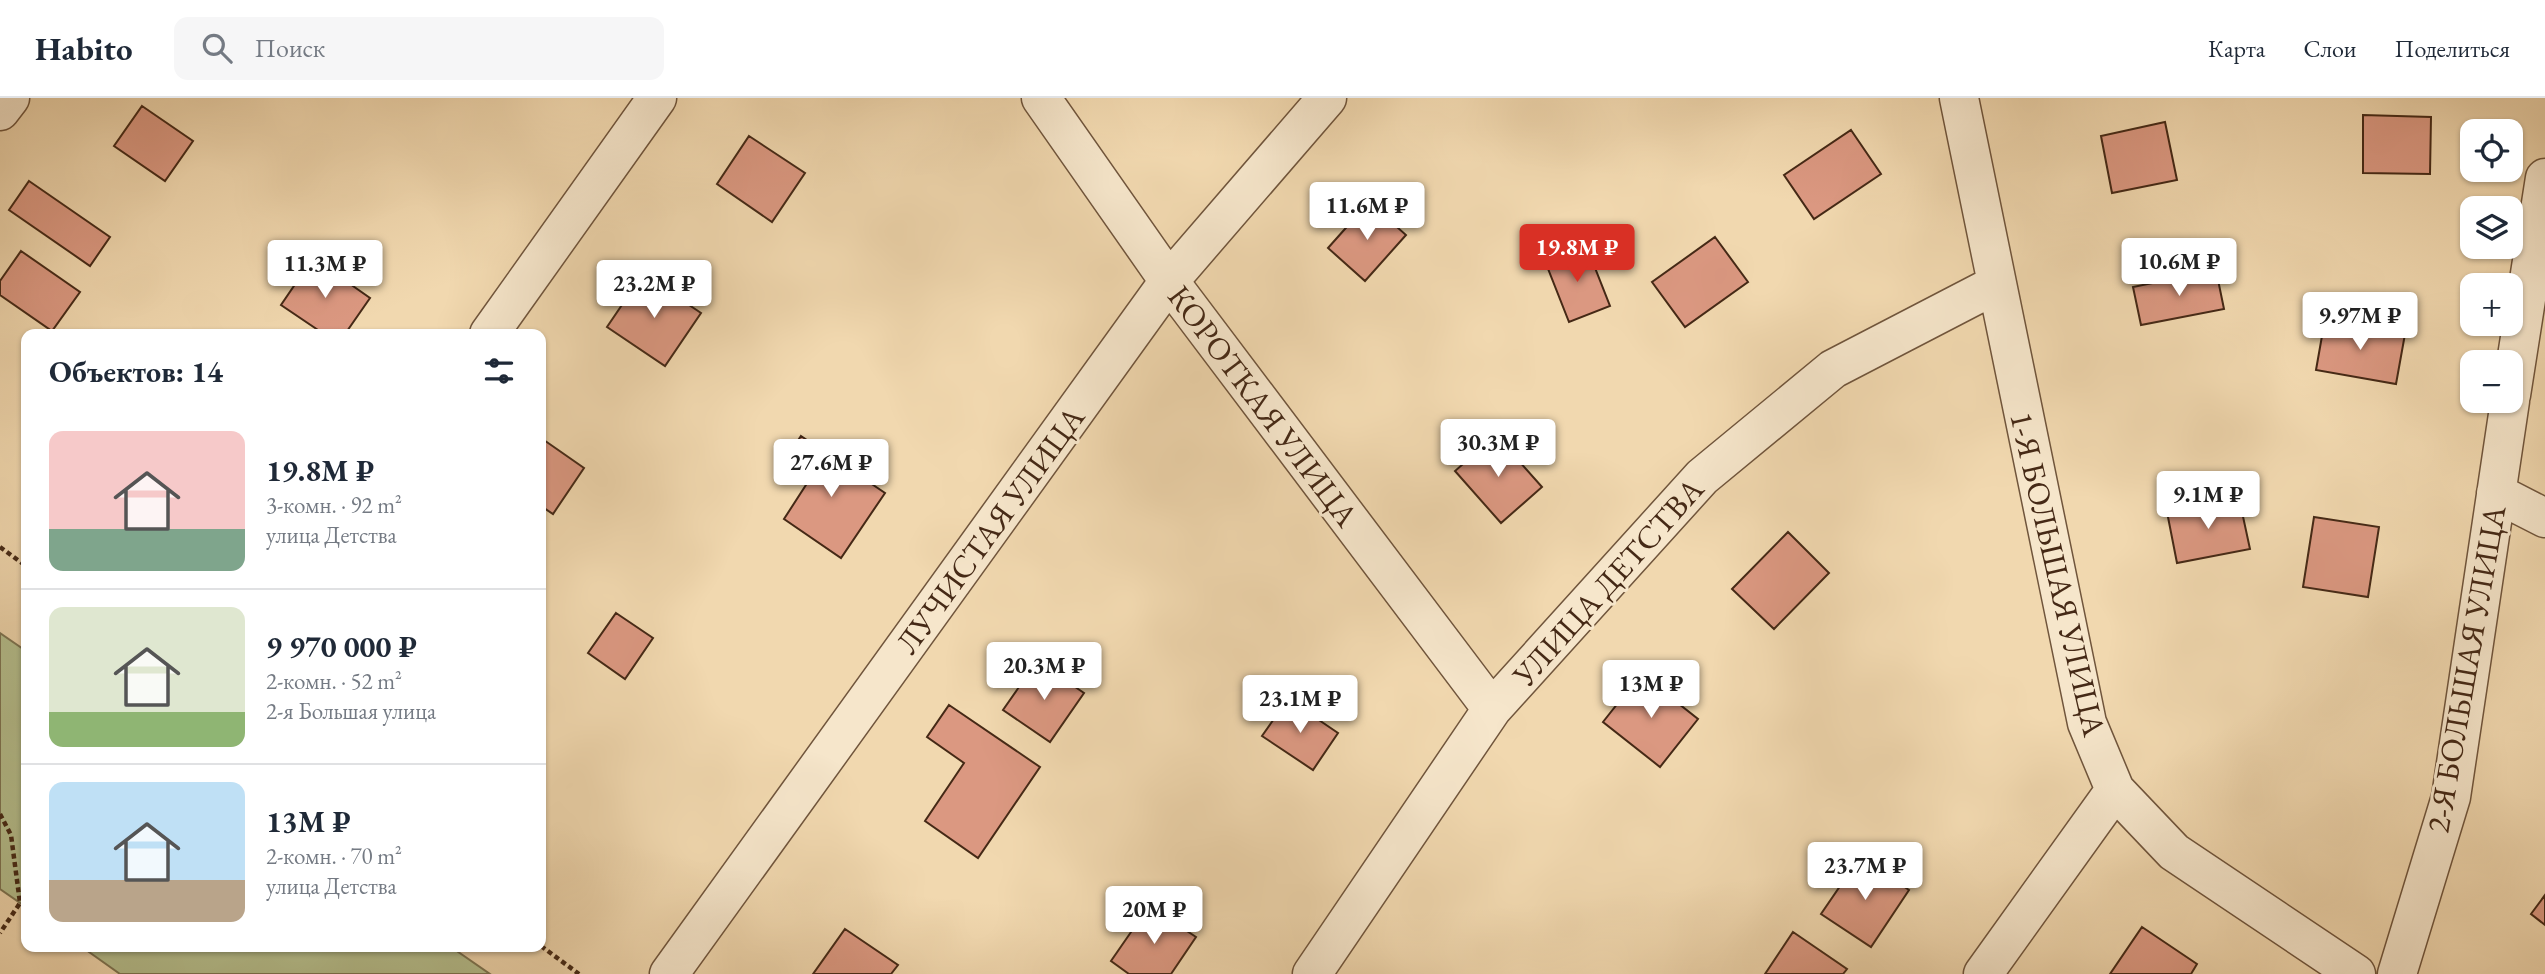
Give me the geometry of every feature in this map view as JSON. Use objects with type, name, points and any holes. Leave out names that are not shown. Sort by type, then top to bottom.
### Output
[{"type":"street","points":[[0,111],[10,98]]},
{"type":"street","points":[[493,329],[657,98]]},
{"type":"street","name":"КОРОТКАЯ УЛИЦА","points":[[1041,98],[1169,281],[1492,709]]},
{"type":"street","name":"ЛУЧИСТАЯ УЛИЦА","points":[[669,974],[1169,281],[1327,98]]},
{"type":"street","name":"1-Я БОЛЬШАЯ УЛИЦА","points":[[1958,98],[2087,723],[2115,790],[2175,852],[2356,974]]},
{"type":"street","points":[[2518,350],[2545,178]]},
{"type":"street","name":"УЛИЦА ДЕТСТВА","points":[[1312,974],[1492,709],[1702,477],[1833,369],[1995,285]]},
{"type":"street","name":"2-Я БОЛЬШАЯ УЛИЦА","points":[[2397,974],[2451,797],[2508,413]]},
{"type":"street","points":[[2496,493],[2545,518]]},
{"type":"street","points":[[1983,974],[2115,790]]},
{"type":"path","points":[[0,547],[21,562]]},
{"type":"path","points":[[0,814],[11,835],[20,903],[0,933]]},
{"type":"path","points":[[546,950],[579,974]]},
{"type":"green space","points":[[0,633],[21,648],[21,904],[0,889]]},
{"type":"green space","points":[[89,952],[458,952],[490,974],[120,974]]},
{"type":"building","points":[[142,106],[193,141],[165,181],[114,146]]},
{"type":"building","points":[[2363,115],[2431,117],[2430,174],[2363,173]]},
{"type":"building","points":[[2165,122],[2177,180],[2112,193],[2101,136]]},
{"type":"building","points":[[1851,130],[1881,174],[1814,219],[1784,175]]},
{"type":"building","points":[[749,136],[805,173],[772,222],[717,184]]},
{"type":"building","points":[[29,181],[110,237],[90,266],[9,210]]},
{"type":"building","points":[[1369,202],[1406,235],[1365,281],[1328,248]]},
{"type":"building","points":[[1715,237],[1748,282],[1685,327],[1652,282]]},
{"type":"building","points":[[1586,245],[1610,306],[1569,322],[1545,261]]},
{"type":"building","points":[[21,251],[80,292],[53,329],[49,329],[0,295],[0,281]]},
{"type":"building","points":[[313,258],[370,298],[348,329],[317,329],[281,305]]},
{"type":"building","points":[[2216,270],[2224,309],[2141,325],[2133,287]]},
{"type":"building","points":[[643,274],[701,313],[665,366],[607,327]]},
{"type":"building","points":[[2325,319],[2405,334],[2396,384],[2316,370]]},
{"type":"building","points":[[1496,435],[1542,487],[1501,523],[1455,471]]},
{"type":"building","points":[[801,436],[885,493],[841,558],[784,519],[813,474],[787,457]]},
{"type":"building","points":[[546,441],[584,468],[553,514],[546,509]]},
{"type":"building","points":[[2239,498],[2250,549],[2177,563],[2167,512]]},
{"type":"building","points":[[2314,517],[2379,527],[2368,597],[2303,587]]},
{"type":"building","points":[[1788,532],[1829,573],[1774,629],[1732,589]]},
{"type":"building","points":[[616,613],[653,638],[625,679],[588,653]]},
{"type":"building","points":[[1037,661],[1084,693],[1050,742],[1003,710]]},
{"type":"building","points":[[1641,674],[1698,719],[1660,767],[1603,722]]},
{"type":"building","points":[[1288,699],[1338,733],[1313,770],[1262,736]]},
{"type":"building","points":[[949,705],[1040,767],[978,858],[925,821],[964,763],[927,737]]},
{"type":"building","points":[[1860,857],[1909,890],[1871,947],[1821,914]]},
{"type":"building","points":[[2545,895],[2545,925],[2531,914]]},
{"type":"building","points":[[1149,906],[1196,937],[1171,974],[1129,974],[1111,961]]},
{"type":"building","points":[[2142,927],[2197,964],[2191,974],[2110,974]]},
{"type":"building","points":[[845,929],[898,965],[891,974],[813,974]]},
{"type":"building","points":[[1793,932],[1847,969],[1843,974],[1765,974]]}]
